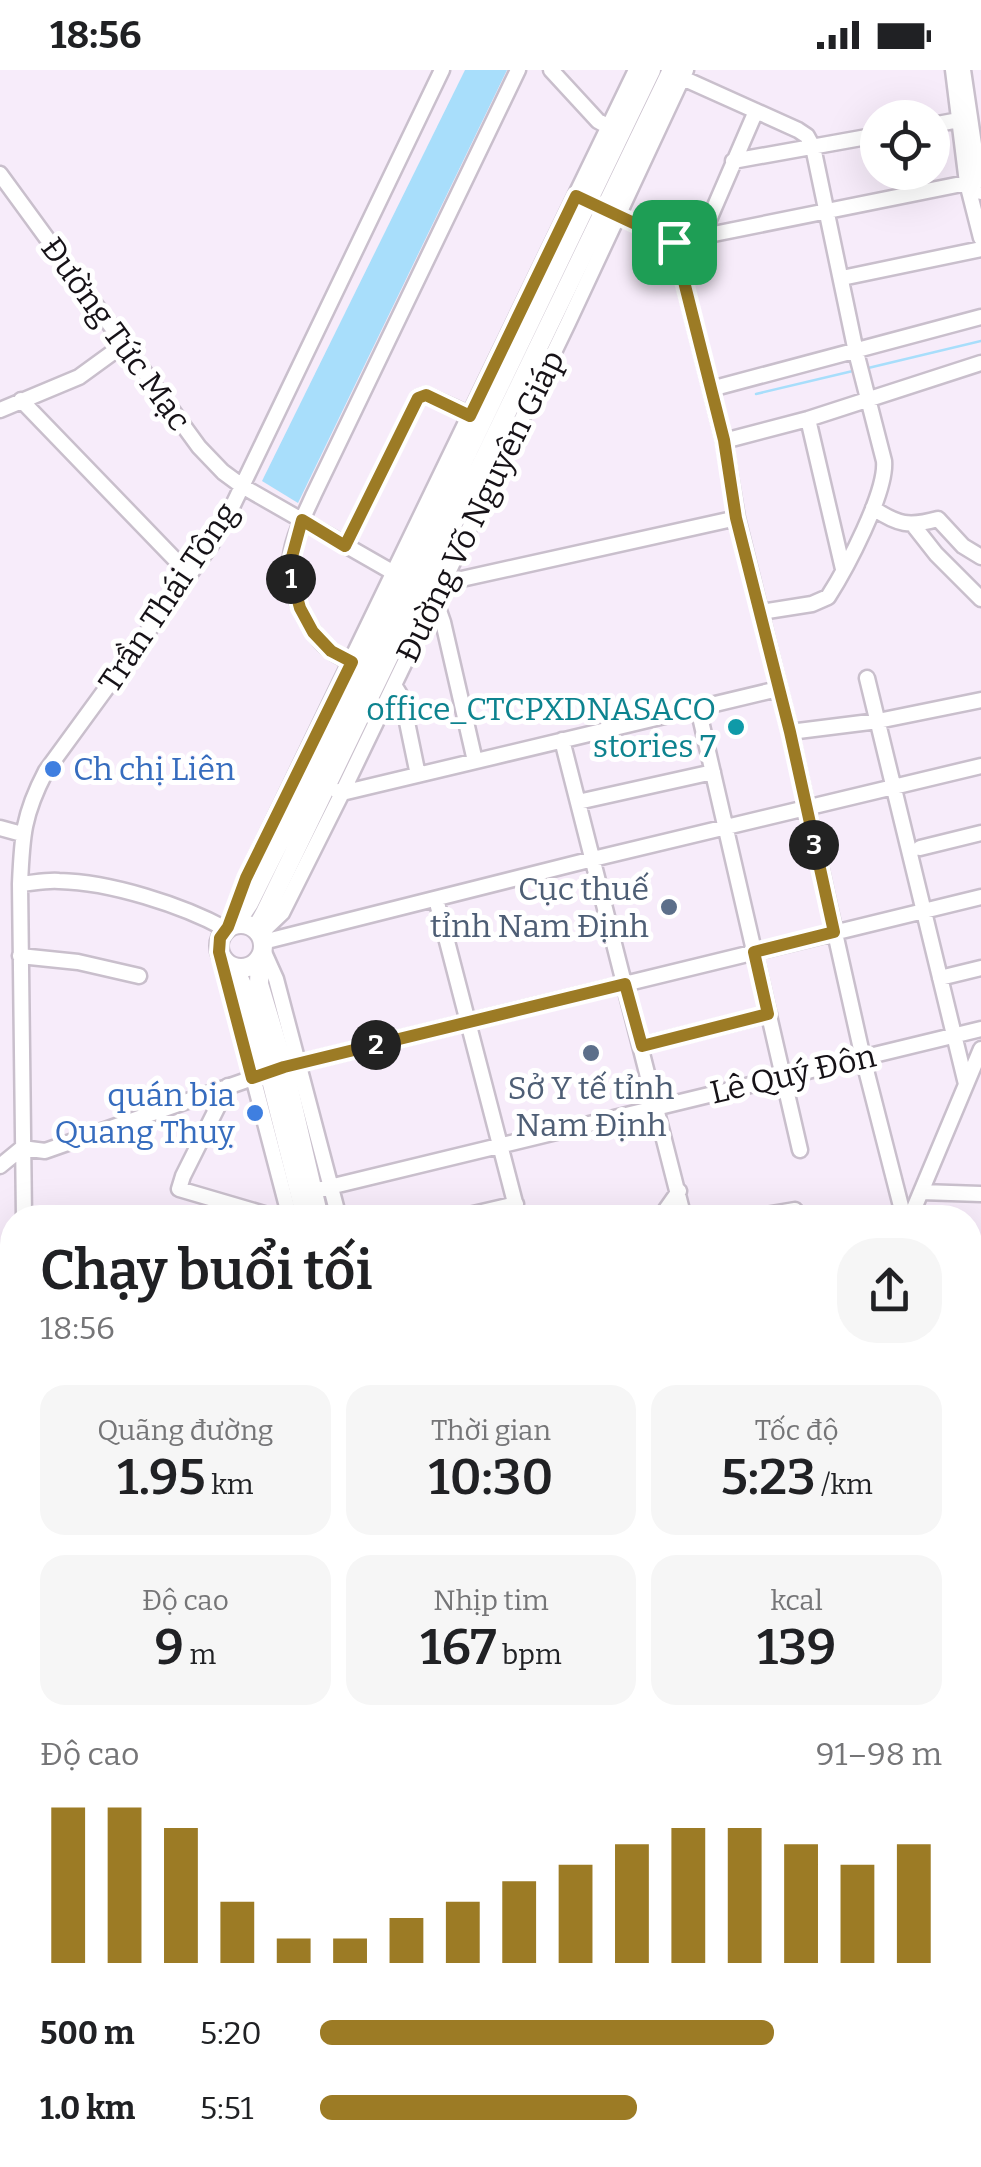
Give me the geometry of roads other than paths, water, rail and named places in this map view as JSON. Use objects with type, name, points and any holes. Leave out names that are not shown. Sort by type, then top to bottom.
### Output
[{"type":"main road","name":"Đường Võ Nguyên Giáp","points":[[260,942],[358,665],[415,585],[508,429],[651,70]]},
{"type":"main road","name":"Đường Võ Nguyên Giáp","points":[[230,927],[249,903],[319,783],[597,206],[678,73]]},
{"type":"main road","points":[[303,1205],[276,1070],[259,984],[260,942],[249,925],[230,927],[218,945],[244,988],[276,1070],[322,1189],[321,1205]]},
{"type":"main road","points":[[225,961],[248,967],[260,942]]},
{"type":"street","name":"Trần Thái Tông","points":[[24,1205],[19,928],[22,834],[31,799],[46,771],[211,545],[442,70]]},
{"type":"street","points":[[358,665],[331,651],[313,632],[300,608],[289,568],[302,520],[518,70]]},
{"type":"street","points":[[552,70],[583,106],[609,127]]},
{"type":"street","name":"Đường Võ Nguyên Giáp","points":[[319,783],[394,686],[415,585],[470,416],[597,206],[609,127],[636,70]]},
{"type":"street","points":[[953,70],[959,120],[977,184]]},
{"type":"street","points":[[963,70],[981,238]]},
{"type":"street","points":[[678,73],[803,134],[813,147],[885,473],[873,508],[828,596],[812,604],[761,612]]},
{"type":"street","points":[[702,236],[756,111]]},
{"type":"street","points":[[950,122],[959,120]]},
{"type":"street","points":[[733,162],[860,138]]},
{"type":"street","name":"Đường Tức Mạc","points":[[0,174],[199,447],[224,472],[415,585]]},
{"type":"street","points":[[597,206],[674,242],[977,184]]},
{"type":"street","points":[[674,242],[724,440],[736,518],[790,732],[863,1058],[904,1205]]},
{"type":"street","points":[[842,278],[981,249]]},
{"type":"street","points":[[711,389],[981,317]]},
{"type":"street","points":[[0,410],[79,377],[124,345]]},
{"type":"street","points":[[724,440],[808,419],[981,363]]},
{"type":"street","points":[[345,546],[418,398],[426,395],[470,416]]},
{"type":"street","points":[[21,400],[190,575]]},
{"type":"street","points":[[808,419],[843,570]]},
{"type":"street","name":"Đường Võ Nguyên Giáp","points":[[443,583],[508,429]]},
{"type":"street","points":[[873,508],[887,518],[914,526],[938,519],[963,546],[981,557]]},
{"type":"street","points":[[415,585],[443,583],[736,518]]},
{"type":"street","points":[[914,526],[981,600]]},
{"type":"street","points":[[415,585],[443,622],[475,761]]},
{"type":"street","points":[[867,678],[966,1084]]},
{"type":"street","points":[[394,686],[402,698],[418,775]]},
{"type":"street","points":[[319,783],[418,775],[778,689]]},
{"type":"street","points":[[790,732],[878,721],[981,700]]},
{"type":"street","points":[[698,708],[800,1150]]},
{"type":"street","points":[[562,740],[681,1205]]},
{"type":"street","points":[[260,942],[981,766]]},
{"type":"street","points":[[578,802],[713,772]]},
{"type":"street","points":[[0,828],[22,834]]},
{"type":"street","points":[[920,848],[981,833]]},
{"type":"street","points":[[20,884],[59,880],[109,887],[230,927]]},
{"type":"street","points":[[436,898],[515,1205]]},
{"type":"street","points":[[0,1166],[22,1148],[45,1152],[276,1070],[981,898]]},
{"type":"street","points":[[2,929],[19,928]]},
{"type":"street","points":[[20,956],[78,962],[140,976]]},
{"type":"street","points":[[940,978],[981,968]]},
{"type":"street","points":[[642,1046],[768,1014]]},
{"type":"street","name":"Lê Quý Đôn","points":[[322,1189],[981,1029]]},
{"type":"street","points":[[914,1205],[981,1049]]},
{"type":"street","points":[[276,1070],[289,1205]]},
{"type":"street","points":[[228,1086],[178,1185],[179,1190],[232,1205]]},
{"type":"street","points":[[322,1189],[331,1205]]},
{"type":"street","points":[[669,1205],[678,1191]]},
{"type":"street","points":[[921,1192],[981,1194]]},
{"type":"water","points":[[465,70],[507,70],[298,503],[262,481]]},
{"type":"waterway","points":[[864,369],[981,341]]},
{"type":"waterway","points":[[756,394],[857,370]]},
{"type":"place","name":"office_CTCPXDNASACO stories 7","points":[[736,727]]},
{"type":"place","name":"Ch chị Liên","points":[[53,769]]},
{"type":"place","name":"Cục thuế tỉnh Nam Định","points":[[669,907]]},
{"type":"place","name":"Sở Y tế tỉnh Nam Định","points":[[591,1053]]},
{"type":"place","name":"quán bia Quang Thuỵ","points":[[255,1113]]}]
